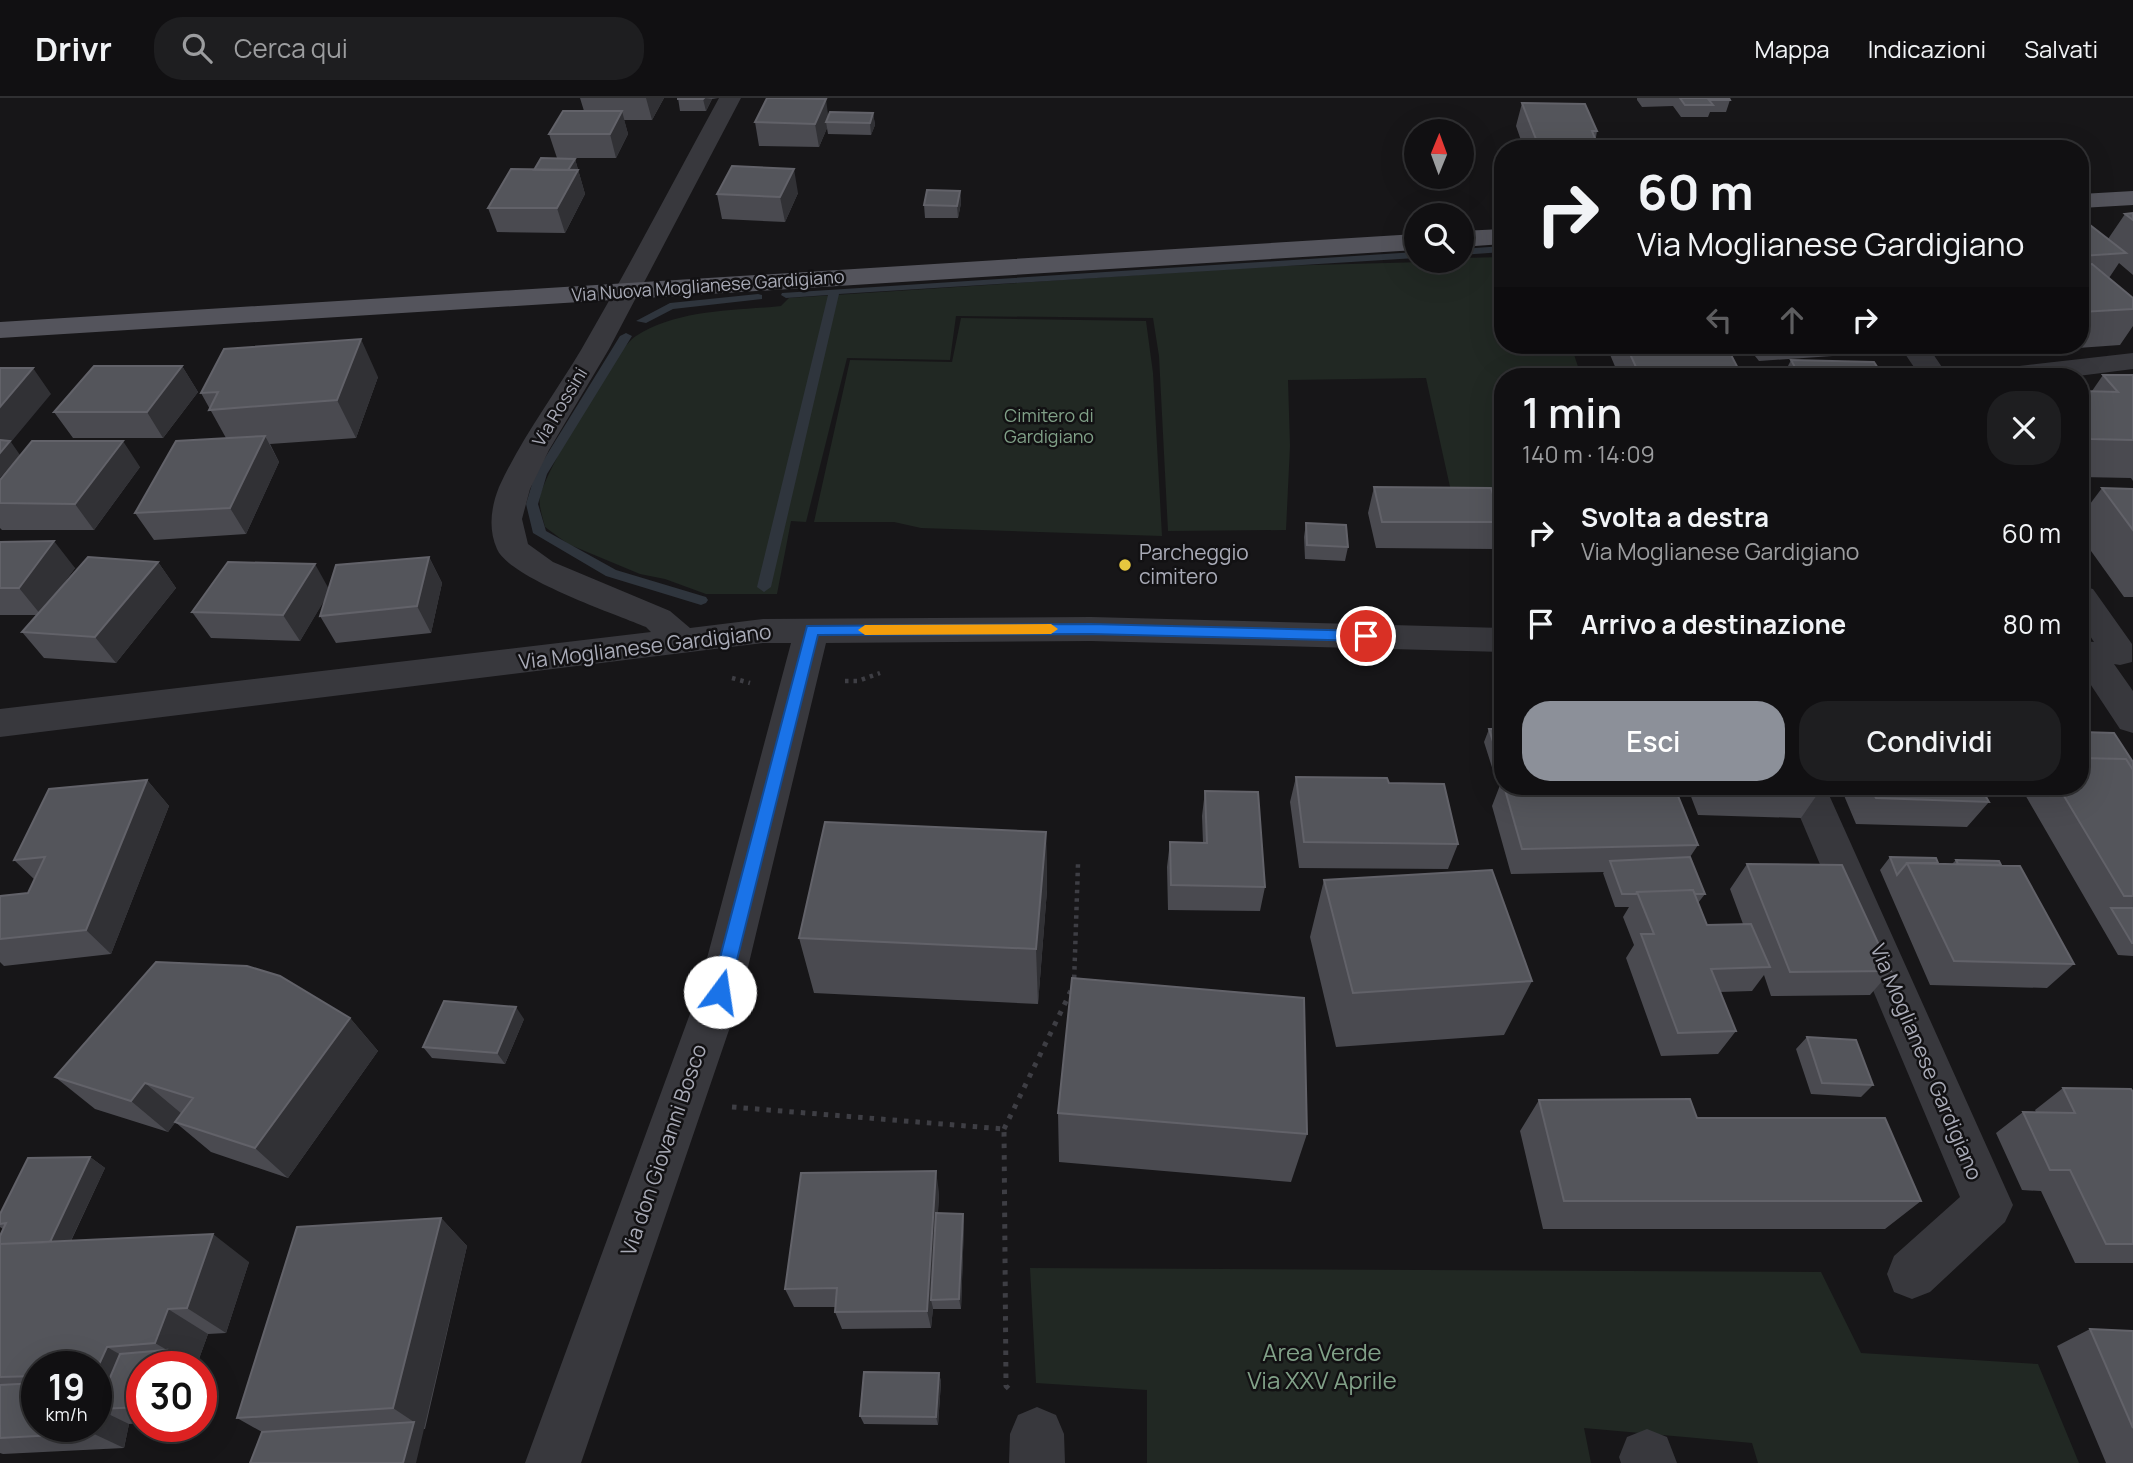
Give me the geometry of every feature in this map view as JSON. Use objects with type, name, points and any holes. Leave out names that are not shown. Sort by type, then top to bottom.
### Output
[{"type":"main road","points":[[2089,201],[2133,198]]},
{"type":"main road","points":[[1474,238],[1494,237]]},
{"type":"main road","name":"Via Nuova Moglianese Gardigiano","points":[[0,330],[1404,243]]},
{"type":"street","name":"Via Rossini","points":[[684,642],[659,619],[541,570],[513,549],[506,519],[514,489],[534,450],[595,349],[730,98]]},
{"type":"street","points":[[2076,368],[2133,361]]},
{"type":"street","points":[[2089,615],[2133,719]]},
{"type":"street","name":"Via Moglianese Gardigiano","points":[[0,723],[763,631],[1091,629],[1494,640]]},
{"type":"street","name":"Via don Giovanni Bosco","points":[[553,1463],[720,992],[812,630]]},
{"type":"street","name":"Via Moglianese Gardigiano","points":[[1810,795],[1987,1205],[1912,1274]]},
{"type":"path","points":[[1037,1448],[1006,1386],[1004,1129],[1074,984],[1077,864]]},
{"type":"path","points":[[680,1105],[1004,1129]]},
{"type":"green space","points":[[1494,257],[1494,354],[1574,354],[1578,368],[1494,368],[1494,506],[1454,505],[1426,378],[1288,380],[1290,446],[1286,530],[1168,531],[1159,356],[1153,318],[956,316],[950,360],[847,358],[806,522],[791,521],[777,594],[706,594],[665,579],[640,574],[568,544],[545,527],[540,496],[555,461],[613,363],[636,336],[652,327],[706,313],[781,306],[789,298],[1276,266],[1404,263],[1404,273],[1474,273],[1474,258]]},
{"type":"green space","name":"Cimitero di Gardigiano","points":[[961,318],[1146,321],[1153,373],[1162,536],[921,528],[894,522],[814,522],[850,360],[952,362]]},
{"type":"green space","name":"Area Verde Via XXV Aprile","points":[[1030,1268],[1821,1272],[1861,1353],[2038,1364],[2079,1463],[1758,1463],[1752,1443],[1584,1428],[1591,1463],[1147,1463],[1147,1390],[1036,1383]]},
{"type":"building","points":[[767,98],[826,99],[815,124],[755,122]]},
{"type":"building","points":[[1680,98],[1730,100],[1709,100],[1713,105],[1685,105]]},
{"type":"building","points":[[1522,103],[1585,104],[1597,131],[1592,131],[1596,140],[1536,139]]},
{"type":"building","points":[[563,111],[622,111],[610,134],[549,134]]},
{"type":"building","points":[[830,112],[873,113],[870,123],[826,122]]},
{"type":"building","points":[[541,158],[575,159],[568,170],[534,170]]},
{"type":"building","points":[[732,166],[794,169],[780,197],[717,194]]},
{"type":"building","points":[[511,169],[578,170],[557,208],[488,208]]},
{"type":"building","points":[[927,190],[960,191],[957,206],[924,205]]},
{"type":"building","points":[[2089,224],[2126,253],[2089,255]]},
{"type":"building","points":[[2089,264],[2133,298],[2133,309],[2089,312]]},
{"type":"building","points":[[361,339],[337,400],[209,410],[218,392],[201,393],[224,349]]},
{"type":"building","points":[[1630,354],[1731,354],[1738,368],[1636,368]]},
{"type":"building","points":[[1791,360],[1874,362],[1878,368],[1796,368]]},
{"type":"building","points":[[94,366],[182,366],[147,412],[54,412]]},
{"type":"building","points":[[0,368],[33,368],[0,407]]},
{"type":"building","points":[[2103,375],[2133,375],[2133,440],[2091,439],[2089,391],[2118,392]]},
{"type":"building","points":[[265,436],[230,508],[135,513],[176,441]]},
{"type":"building","points":[[0,440],[10,441],[0,453]]},
{"type":"building","points":[[32,441],[123,441],[75,504],[0,503],[0,480]]},
{"type":"building","points":[[1374,487],[1491,488],[1494,497],[1494,522],[1382,522]]},
{"type":"building","points":[[2102,488],[2133,489],[2133,530]]},
{"type":"building","points":[[1306,523],[1346,525],[1348,547],[1307,545]]},
{"type":"building","points":[[54,541],[19,588],[0,588],[0,542]]},
{"type":"building","points":[[88,557],[158,562],[95,637],[22,632]]},
{"type":"building","points":[[429,557],[417,606],[320,616],[336,565]]},
{"type":"building","points":[[228,562],[315,564],[283,615],[192,612]]},
{"type":"building","points":[[1489,729],[1494,729],[1494,745]]},
{"type":"building","points":[[2089,732],[2114,733],[2133,762],[2133,770],[2126,759],[2089,758]]},
{"type":"building","points":[[2089,758],[2126,759],[2133,770],[2133,896],[2124,896],[2063,795],[2089,795]]},
{"type":"building","points":[[1296,777],[1387,778],[1389,783],[1444,784],[1458,844],[1304,842]]},
{"type":"building","points":[[147,780],[86,930],[0,939],[0,896],[28,893],[45,857],[14,860],[49,789]]},
{"type":"building","points":[[1205,791],[1258,792],[1265,887],[1171,885],[1170,842],[1207,843]]},
{"type":"building","points":[[1507,795],[1678,795],[1698,845],[1522,849]]},
{"type":"building","points":[[1874,795],[1985,795],[1989,802],[1876,798]]},
{"type":"building","points":[[825,822],[1046,832],[1036,949],[799,938]]},
{"type":"building","points":[[1690,857],[1705,894],[1695,894],[1693,890],[1622,894],[1610,861]]},
{"type":"building","points":[[1890,857],[1936,858],[1938,863],[1907,863],[1897,875]]},
{"type":"building","points":[[1956,860],[1999,861],[2001,865],[1958,864]]},
{"type":"building","points":[[1907,863],[2020,866],[2074,964],[1954,961]]},
{"type":"building","points":[[1747,864],[1842,865],[1891,971],[1790,972]]},
{"type":"building","points":[[1492,870],[1532,981],[1353,993],[1324,880]]},
{"type":"building","points":[[1693,890],[1707,925],[1751,924],[1770,967],[1711,969],[1736,1031],[1678,1033],[1641,934],[1654,934],[1637,892]]},
{"type":"building","points":[[2111,908],[2133,908],[2133,943],[2132,943]]},
{"type":"building","points":[[156,962],[247,966],[280,976],[350,1018],[255,1148],[175,1122],[193,1098],[145,1083],[131,1101],[55,1077]]},
{"type":"building","points":[[1072,978],[1304,998],[1307,1134],[1058,1113]]},
{"type":"building","points":[[444,1001],[516,1007],[497,1053],[423,1047]]},
{"type":"building","points":[[1807,1037],[1856,1040],[1873,1085],[1822,1083]]},
{"type":"building","points":[[2063,1088],[2131,1089],[2133,1092],[2133,1244],[2106,1244],[2070,1170],[2050,1170],[2023,1112],[2075,1113]]},
{"type":"building","points":[[1690,1099],[1697,1118],[1885,1118],[1921,1201],[1564,1201],[1539,1100]]},
{"type":"building","points":[[90,1157],[50,1242],[0,1244],[0,1236],[6,1223],[0,1224],[0,1214],[28,1158]]},
{"type":"building","points":[[936,1171],[927,1311],[835,1312],[837,1288],[785,1289],[801,1173]]},
{"type":"building","points":[[936,1213],[963,1214],[959,1299],[931,1300]]},
{"type":"building","points":[[441,1218],[393,1408],[237,1418],[297,1227]]},
{"type":"building","points":[[213,1234],[187,1308],[168,1309],[155,1343],[107,1347],[105,1351],[21,1351],[21,1376],[0,1377],[0,1244]]},
{"type":"building","points":[[2090,1329],[2133,1331],[2133,1428]]},
{"type":"building","points":[[126,1353],[126,1408],[112,1408],[112,1373],[120,1354]]},
{"type":"building","points":[[864,1372],[939,1373],[936,1417],[860,1416]]},
{"type":"building","points":[[21,1384],[21,1437],[0,1438],[0,1385]]},
{"type":"building","points":[[414,1422],[403,1463],[250,1463],[262,1432]]},
{"type":"waterway","points":[[1474,251],[1494,250]]},
{"type":"waterway","points":[[834,291],[1404,256]]},
{"type":"waterway","points":[[764,587],[834,291]]},
{"type":"waterway","points":[[786,295],[834,291]]},
{"type":"waterway","points":[[642,321],[670,306],[758,297]]},
{"type":"waterway","points":[[626,336],[541,474],[532,504],[540,533],[611,573],[701,600]]},
{"type":"slow traffic","points":[[865,630],[1051,629]]},
{"type":"place","name":"Parcheggio cimitero","points":[[1125,565]]},
{"type":"route","points":[[720,992],[812,630],[1091,629],[1366,636]]}]
